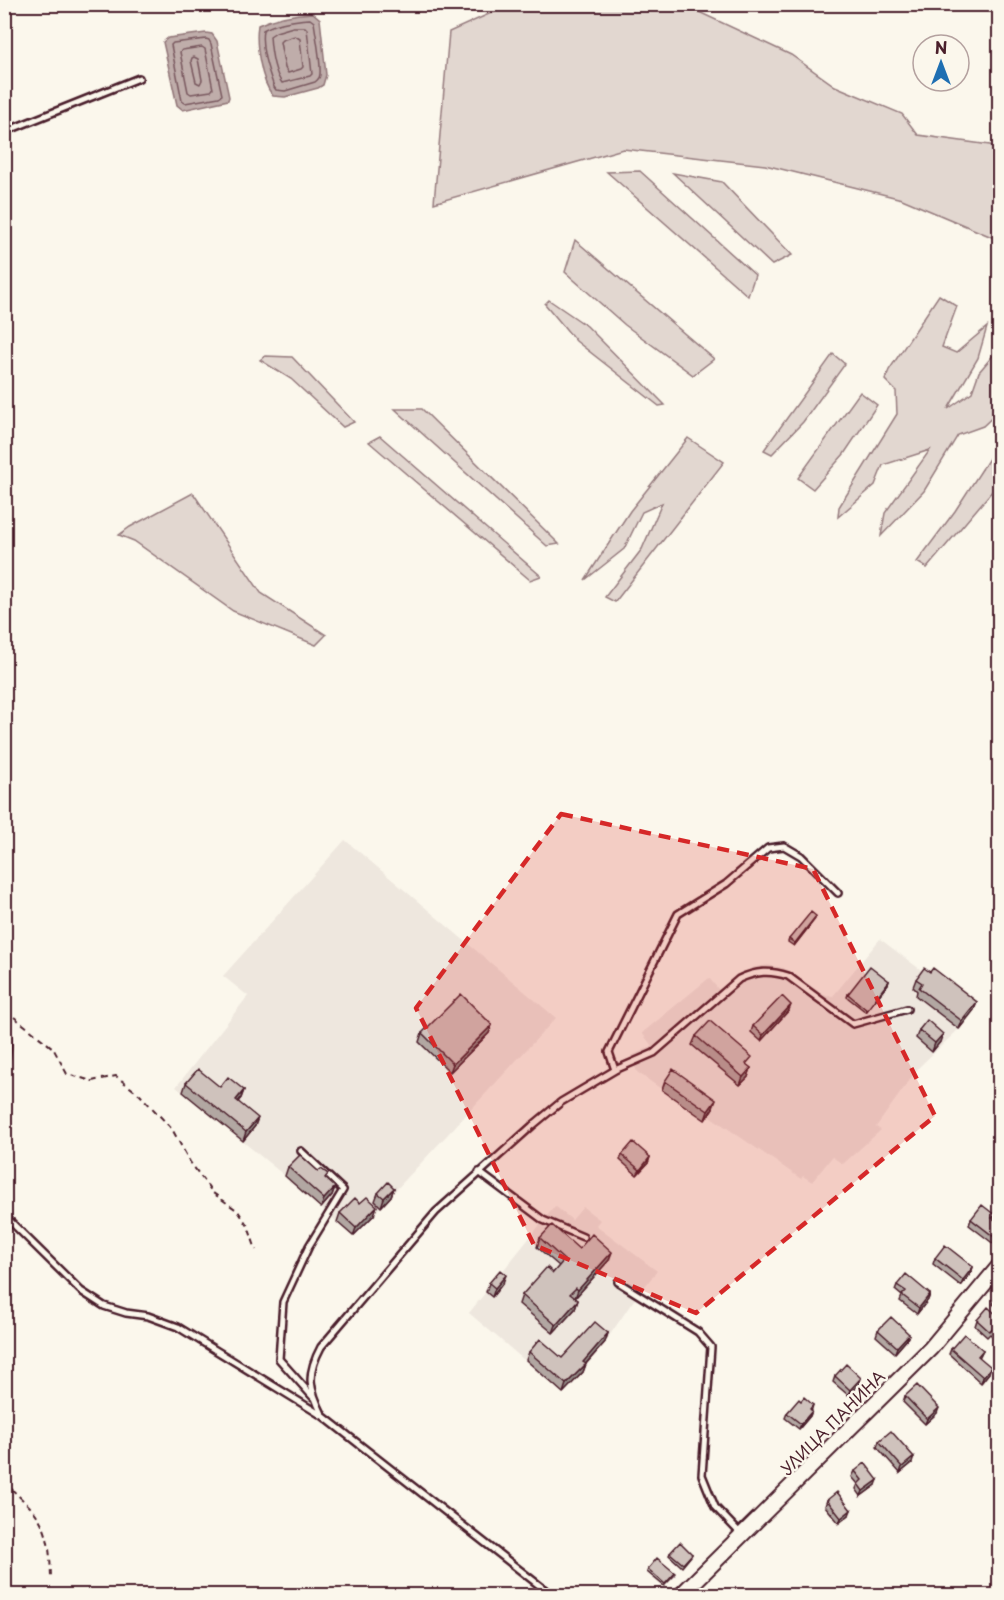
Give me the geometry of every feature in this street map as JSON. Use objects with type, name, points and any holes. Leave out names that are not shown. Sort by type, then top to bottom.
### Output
[{"type":"street","name":"УЛИЦА ПАНИНА","points":[[680,1596],[931,1348],[999,1265]]},
{"type":"lane","points":[[4,132],[139,78]]},
{"type":"lane","points":[[615,1070],[609,1052],[678,914],[726,884],[768,848],[784,846],[801,856],[838,893]]},
{"type":"lane","points":[[323,1416],[314,1398],[311,1384],[315,1359],[321,1347],[436,1212],[561,1102],[615,1070],[654,1053],[739,979],[751,973],[777,972],[788,976],[852,1024],[907,1010]]},
{"type":"lane","points":[[4,1068],[8,1049],[5,1008]]},
{"type":"lane","points":[[301,1151],[343,1190],[309,1246],[283,1302],[279,1359],[314,1398]]},
{"type":"lane","points":[[479,1172],[543,1220],[583,1238]]},
{"type":"lane","points":[[4,1215],[81,1291],[104,1306],[126,1313],[148,1316],[178,1327],[323,1416],[553,1596]]},
{"type":"lane","points":[[618,1282],[698,1332],[711,1347],[702,1475],[715,1507],[741,1534]]},
{"type":"path","points":[[5,1008],[53,1048],[67,1074],[92,1081],[116,1076],[140,1095],[172,1129],[190,1162],[213,1192],[238,1211],[248,1226],[256,1250]]},
{"type":"path","points":[[4,1481],[43,1523],[50,1550],[51,1577]]},
{"type":"highlighted area","points":[[561,814],[813,869],[935,1116],[696,1313],[534,1245],[416,1008]]},
{"type":"shaded area","points":[[511,4],[684,5],[791,55],[835,86],[902,114],[918,135],[990,145],[999,149],[999,240],[902,199],[765,165],[623,149],[434,203],[449,32]]},
{"type":"shaded area","points":[[640,171],[755,275],[748,296],[607,172]]},
{"type":"shaded area","points":[[673,173],[722,182],[792,255],[772,265]]},
{"type":"shaded area","points":[[575,240],[714,359],[693,375],[625,325],[565,272]]},
{"type":"shaded area","points":[[939,295],[957,306],[942,347],[956,353],[987,327],[978,358],[948,409],[972,392],[979,372],[995,353],[999,354],[999,411],[983,426],[958,435],[924,491],[881,536],[885,513],[930,450],[883,465],[875,485],[838,517],[839,507],[897,414],[896,391],[885,380],[889,370]]},
{"type":"shaded area","points":[[549,300],[587,326],[665,405],[659,406],[576,341],[545,304]]},
{"type":"shaded area","points":[[833,354],[845,364],[803,422],[772,454],[764,450]]},
{"type":"shaded area","points":[[265,356],[292,357],[354,422],[343,427],[291,379],[260,360]]},
{"type":"shaded area","points":[[860,392],[877,405],[844,454],[813,489],[798,478]]},
{"type":"shaded area","points":[[395,409],[422,409],[559,544],[547,546]]},
{"type":"shaded area","points":[[380,436],[541,576],[530,580],[369,442]]},
{"type":"shaded area","points":[[688,438],[724,462],[615,602],[605,597],[642,549],[662,503],[642,512],[624,549],[585,580],[630,511]]},
{"type":"shaded area","points":[[999,443],[999,483],[927,568],[917,562],[955,511]]},
{"type":"shaded area","points":[[193,493],[261,593],[326,635],[316,645],[233,611],[134,541],[119,535]]},
{"type":"shaded area","points":[[345,840],[556,1018],[353,1236],[285,1176],[176,1087],[248,996],[223,976]]},
{"type":"shaded area","points":[[880,939],[974,1010],[959,1029],[919,1067],[876,1127],[881,1130],[843,1164],[832,1157],[812,1182],[803,1176],[801,1179],[708,1115],[705,1120],[637,1072],[631,1056],[652,1046],[642,1033],[709,978],[719,990],[735,977],[754,967],[768,965],[784,968],[824,995],[833,996]]},
{"type":"shaded area","points":[[555,1206],[572,1220],[583,1207],[600,1220],[596,1225],[657,1271],[605,1342],[580,1370],[583,1372],[563,1393],[469,1313]]},
{"type":"water","points":[[313,13],[320,19],[326,75],[323,85],[285,97],[273,96],[265,81],[260,62],[257,42],[258,25],[285,16]]},
{"type":"water","points":[[212,34],[217,41],[229,97],[228,100],[183,110],[177,105],[163,42],[168,38]]},
{"type":"building","points":[[811,912],[816,916],[795,943],[789,939]]},
{"type":"building","points":[[870,966],[889,981],[867,1010],[848,994]]},
{"type":"building","points":[[924,968],[930,972],[933,968],[977,1002],[962,1021],[919,988],[922,983],[916,979]]},
{"type":"building","points":[[461,994],[492,1025],[453,1064],[422,1033]]},
{"type":"building","points":[[782,996],[791,1005],[763,1035],[753,1026]]},
{"type":"building","points":[[927,1020],[943,1034],[935,1043],[919,1030]]},
{"type":"building","points":[[710,1021],[752,1057],[746,1064],[751,1068],[743,1077],[696,1036]]},
{"type":"building","points":[[198,1069],[220,1087],[228,1077],[244,1090],[236,1100],[258,1118],[246,1132],[186,1083]]},
{"type":"building","points":[[673,1069],[716,1100],[708,1111],[665,1081]]},
{"type":"building","points":[[633,1142],[650,1157],[640,1170],[622,1155]]},
{"type":"building","points":[[300,1155],[318,1171],[321,1169],[328,1174],[325,1178],[335,1187],[324,1199],[288,1167]]},
{"type":"building","points":[[388,1182],[394,1188],[384,1198],[378,1193]]},
{"type":"building","points":[[367,1197],[377,1206],[356,1228],[340,1213],[355,1198],[360,1203]]},
{"type":"building","points":[[982,1205],[995,1215],[992,1218],[999,1223],[997,1239],[971,1219]]},
{"type":"building","points":[[552,1225],[579,1249],[592,1234],[612,1252],[578,1290],[576,1288],[570,1294],[578,1300],[556,1325],[522,1295],[547,1267],[553,1273],[564,1260],[540,1238]]},
{"type":"building","points":[[945,1245],[973,1267],[963,1280],[935,1258]]},
{"type":"building","points":[[500,1270],[506,1275],[495,1288],[489,1283]]},
{"type":"building","points":[[906,1274],[930,1294],[919,1308],[902,1295],[906,1291],[897,1285]]},
{"type":"building","points":[[988,1307],[999,1317],[999,1334],[993,1328],[989,1331],[977,1320]]},
{"type":"building","points":[[891,1317],[909,1334],[897,1347],[878,1330]]},
{"type":"building","points":[[595,1322],[608,1333],[583,1362],[586,1364],[566,1384],[529,1352],[540,1339],[562,1358]]},
{"type":"building","points":[[964,1334],[983,1350],[978,1356],[991,1367],[983,1377],[951,1349]]},
{"type":"building","points":[[846,1364],[861,1378],[850,1390],[835,1376]]},
{"type":"building","points":[[917,1385],[939,1408],[927,1419],[905,1396]]},
{"type":"building","points":[[804,1397],[813,1405],[810,1409],[812,1411],[801,1424],[787,1413],[799,1399],[801,1401]]},
{"type":"building","points":[[891,1431],[914,1457],[902,1467],[879,1441]]},
{"type":"building","points":[[865,1463],[878,1480],[863,1491],[858,1484],[862,1480],[855,1471]]},
{"type":"building","points":[[837,1492],[851,1510],[841,1518],[827,1500]]},
{"type":"building","points":[[680,1542],[692,1554],[683,1564],[670,1553]]},
{"type":"building","points":[[657,1558],[675,1573],[665,1584],[648,1569]]}]
